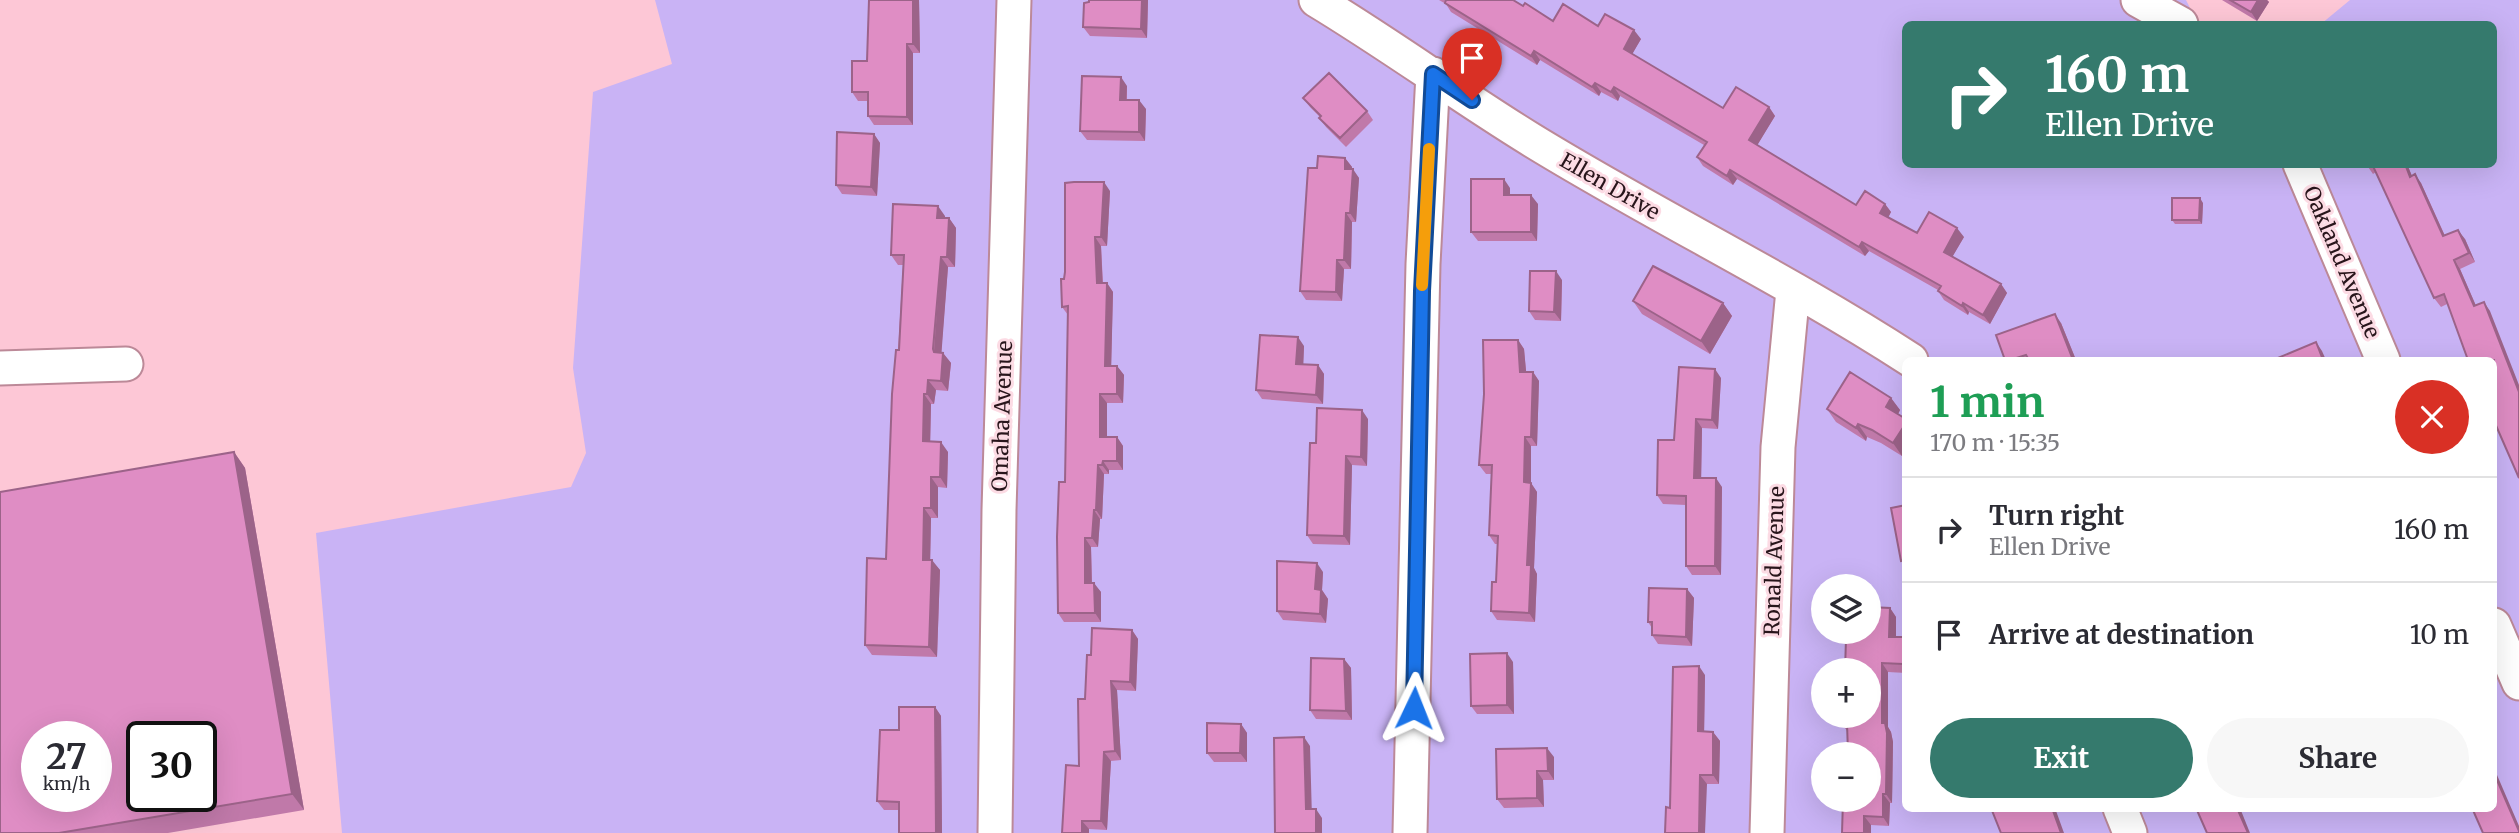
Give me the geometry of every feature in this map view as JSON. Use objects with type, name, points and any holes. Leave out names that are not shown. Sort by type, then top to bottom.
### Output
[{"type":"street","name":"Omaha Avenue","points":[[995,833],[999,510],[1014,0]]},
{"type":"street","name":"Ellen Drive","points":[[1316,0],[1529,138],[1855,324],[1906,357]]},
{"type":"street","points":[[2143,1],[2176,21]]},
{"type":"street","points":[[1410,833],[1422,291],[1433,74]]},
{"type":"street","name":"Oakland Avenue","points":[[2302,168],[2382,357]]},
{"type":"street","name":"Ronald Avenue","points":[[1767,833],[1778,447],[1793,290]]},
{"type":"street","points":[[0,368],[125,364]]},
{"type":"street","points":[[2497,632],[2519,683]]},
{"type":"street","points":[[2122,812],[2130,833]]},
{"type":"shaded area","points":[[655,0],[2186,0],[2196,21],[1902,21],[1902,168],[2497,168],[2497,21],[2325,21],[2350,0],[2519,0],[2519,833],[342,833],[316,533],[571,487],[586,453],[573,368],[593,92],[672,64]]},
{"type":"building","points":[[869,0],[913,0],[913,44],[907,44],[907,117],[868,116],[868,92],[852,92],[852,61],[867,61]]},
{"type":"building","points":[[1089,0],[1142,0],[1141,29],[1083,27],[1084,3]]},
{"type":"building","points":[[1446,0],[1513,0],[1523,6],[1525,3],[1553,21],[1563,4],[1598,26],[1605,14],[1634,30],[1624,49],[1723,108],[1736,87],[1769,107],[1749,140],[1856,205],[1865,191],[1885,204],[1880,213],[1917,233],[1929,212],[1957,228],[1944,252],[2001,284],[1983,315],[1963,303],[1962,306],[1938,291],[1941,286],[1862,242],[1859,247],[1730,170],[1727,176],[1697,157],[1707,142],[1614,87],[1611,92],[1595,83],[1592,87],[1534,51],[1531,56],[1445,3]]},
{"type":"building","points":[[2230,0],[2258,0],[2251,12]]},
{"type":"building","points":[[1329,73],[1367,111],[1340,138],[1303,98]]},
{"type":"building","points":[[1082,76],[1121,77],[1120,100],[1139,100],[1139,132],[1080,131]]},
{"type":"building","points":[[837,132],[874,134],[871,187],[836,185]]},
{"type":"building","points":[[1318,156],[1345,158],[1345,169],[1353,169],[1350,213],[1346,213],[1344,260],[1337,260],[1336,292],[1300,291],[1308,168],[1317,168]]},
{"type":"building","points":[[2374,168],[2407,168],[2410,177],[2415,174],[2443,236],[2458,230],[2469,253],[2454,260],[2474,306],[2484,302],[2519,392],[2519,478],[2497,428],[2497,357],[2467,357],[2444,294],[2434,298]]},
{"type":"building","points":[[1471,179],[1504,179],[1504,195],[1531,195],[1531,232],[1471,232]]},
{"type":"building","points":[[1104,182],[1101,237],[1095,237],[1097,283],[1107,283],[1105,366],[1117,366],[1117,394],[1100,394],[1100,437],[1117,437],[1117,461],[1103,461],[1102,465],[1098,465],[1092,538],[1085,538],[1085,583],[1094,583],[1095,613],[1058,613],[1057,537],[1059,482],[1065,482],[1068,306],[1062,307],[1061,279],[1064,279],[1065,272],[1065,183]]},
{"type":"building","points":[[2172,198],[2200,198],[2199,220],[2172,220]]},
{"type":"building","points":[[893,204],[938,206],[937,218],[949,218],[947,257],[941,257],[933,349],[934,352],[943,353],[941,381],[928,380],[927,394],[924,394],[923,441],[941,442],[940,477],[931,477],[931,508],[924,508],[923,560],[932,560],[929,647],[865,645],[867,558],[886,559],[892,394],[896,350],[899,350],[904,255],[891,255]]},
{"type":"building","points":[[1653,266],[1723,303],[1701,341],[1633,301]]},
{"type":"building","points":[[1530,271],[1556,271],[1554,312],[1529,311]]},
{"type":"building","points":[[2055,314],[2072,357],[2004,357],[1996,335]]},
{"type":"building","points":[[1260,335],[1298,337],[1296,364],[1318,365],[1316,395],[1256,390]]},
{"type":"building","points":[[1483,340],[1518,340],[1520,372],[1533,372],[1531,437],[1525,437],[1524,482],[1531,483],[1527,565],[1531,565],[1529,613],[1491,611],[1492,582],[1496,582],[1498,536],[1489,535],[1492,465],[1479,465],[1484,394]]},
{"type":"building","points":[[2316,342],[2322,357],[2280,357]]},
{"type":"building","points":[[1679,367],[1715,369],[1712,420],[1696,419],[1694,478],[1716,478],[1715,566],[1686,566],[1686,496],[1657,495],[1658,440],[1674,440]]},
{"type":"building","points":[[1850,372],[1891,398],[1886,407],[1902,417],[1902,429],[1893,443],[1858,424],[1856,428],[1827,409]]},
{"type":"building","points":[[1317,408],[1362,410],[1361,457],[1346,456],[1344,536],[1307,535],[1310,443],[1316,443]]},
{"type":"building","points":[[234,452],[292,794],[217,807],[217,721],[126,721],[126,812],[184,812],[59,833],[0,833],[0,492]]},
{"type":"building","points":[[1902,506],[1901,561],[1891,508]]},
{"type":"building","points":[[1277,561],[1317,563],[1315,589],[1321,590],[1320,614],[1277,611]]},
{"type":"building","points":[[1649,588],[1687,589],[1686,637],[1652,635],[1652,622],[1648,622]]},
{"type":"building","points":[[1881,608],[1890,608],[1889,637],[1902,637],[1902,664],[1882,663],[1882,723],[1885,723],[1887,733],[1886,794],[1883,794],[1883,817],[1864,816],[1864,833],[1842,833],[1843,812],[1881,812],[1881,742],[1848,742],[1847,728],[1881,728],[1881,658],[1845,658],[1846,644],[1881,644]]},
{"type":"building","points":[[1092,628],[1132,630],[1130,682],[1111,681],[1115,751],[1104,752],[1101,821],[1082,821],[1082,833],[1062,833],[1066,765],[1079,766],[1078,699],[1085,699],[1087,655],[1091,655]]},
{"type":"building","points":[[1507,653],[1507,705],[1471,706],[1470,654]]},
{"type":"building","points":[[1311,658],[1344,659],[1346,711],[1310,710]]},
{"type":"building","points":[[1699,666],[1698,731],[1713,732],[1713,775],[1700,775],[1699,833],[1665,833],[1666,807],[1670,808],[1673,667]]},
{"type":"building","points":[[899,707],[935,707],[936,833],[899,833],[899,802],[877,801],[880,730],[899,730]]},
{"type":"building","points":[[1207,723],[1241,724],[1240,753],[1207,753]]},
{"type":"building","points":[[1304,737],[1306,809],[1316,809],[1316,833],[1275,833],[1274,738]]},
{"type":"building","points":[[1547,748],[1548,771],[1537,771],[1537,798],[1497,799],[1496,749]]},
{"type":"building","points":[[2497,780],[2519,833],[2483,833],[2474,812],[2497,812]]},
{"type":"building","points":[[1993,812],[2053,812],[2061,833],[2001,833]]},
{"type":"building","points":[[2198,812],[2239,812],[2248,833],[2207,833]]},
{"type":"slow traffic","points":[[1422,285],[1429,149]]},
{"type":"route","points":[[1414,708],[1422,291],[1433,74],[1472,100]]}]
